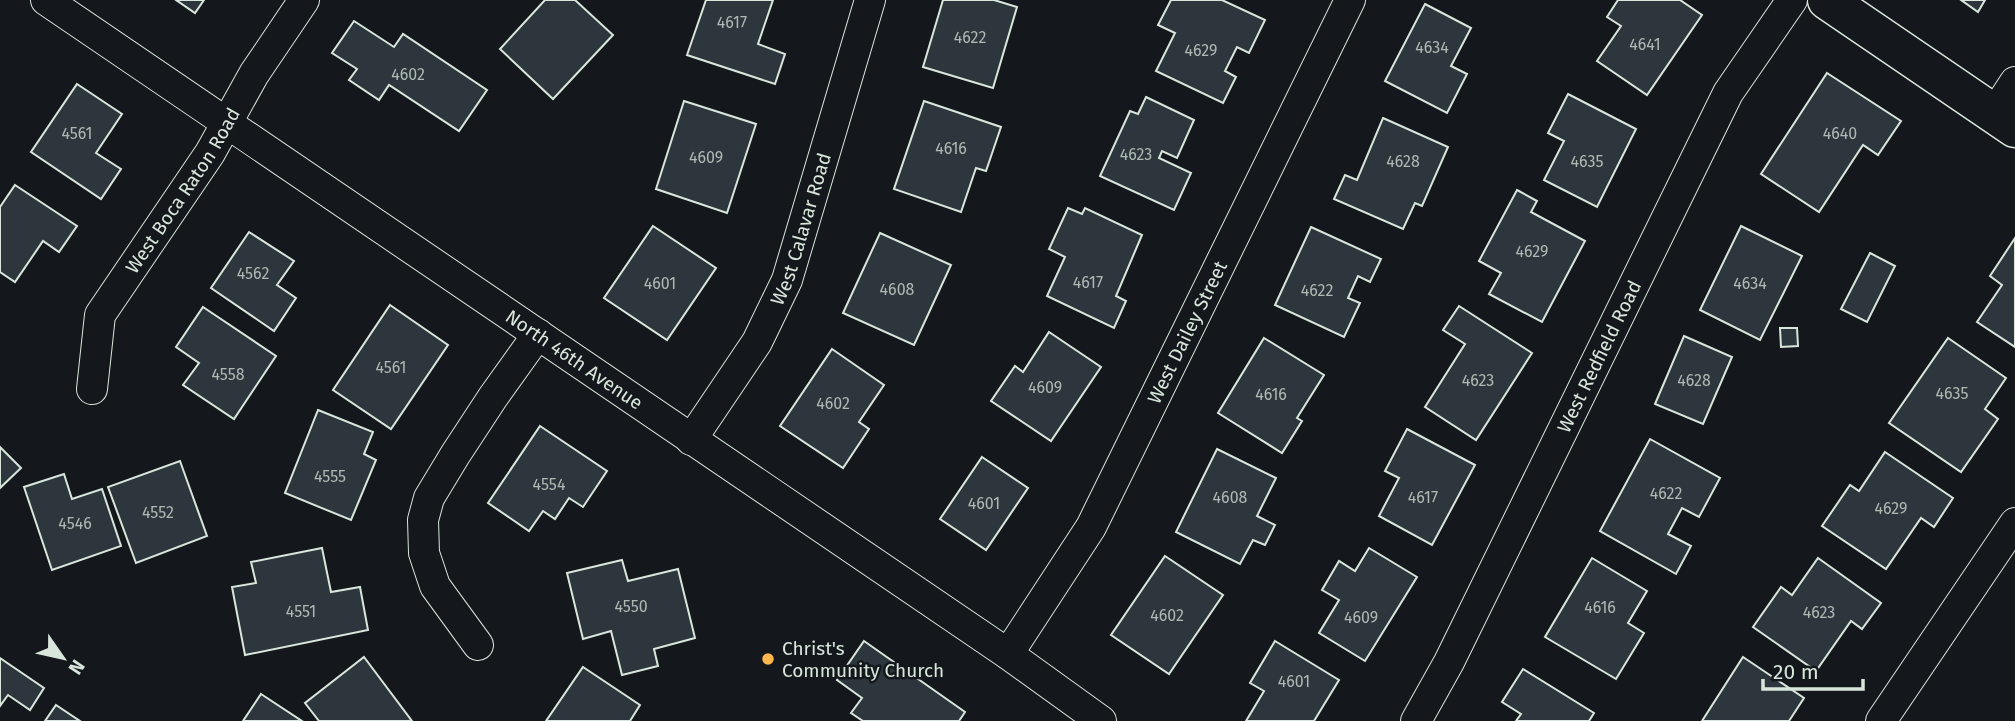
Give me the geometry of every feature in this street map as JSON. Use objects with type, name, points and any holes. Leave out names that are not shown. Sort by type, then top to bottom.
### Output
[{"type":"street","name":"North 46th Avenue","points":[[46,0],[1008,654],[1101,721]]},
{"type":"street","name":"West Boca Raton Road","points":[[92,389],[100,315],[210,153],[254,74],[303,0]]},
{"type":"street","name":"West Calavar Road","points":[[691,440],[757,342],[787,280],[870,0]]},
{"type":"street","name":"West Dailey Street","points":[[1008,654],[1091,527],[1350,0]]},
{"type":"street","name":"West Redfield Road","points":[[1416,721],[1449,662],[1728,93],[1792,0]]},
{"type":"street","points":[[1827,0],[2004,121],[2015,82]]},
{"type":"street","points":[[478,645],[435,586],[424,553],[423,520],[429,498],[455,454],[538,334]]},
{"type":"street","points":[[1881,721],[2015,523]]},
{"type":"building","points":[[176,0],[204,0],[195,13]]},
{"type":"building","points":[[545,0],[575,0],[613,35],[553,99],[500,49]]},
{"type":"building","points":[[706,0],[773,0],[758,44],[785,54],[775,84],[687,55]]},
{"type":"building","points":[[943,0],[994,0],[1017,7],[993,88],[923,67]]},
{"type":"building","points":[[1171,0],[1222,0],[1265,20],[1249,53],[1237,47],[1225,71],[1236,77],[1223,103],[1156,71],[1175,33],[1158,25]]},
{"type":"building","points":[[1618,0],[1680,0],[1702,15],[1647,95],[1597,61],[1621,26],[1607,17]]},
{"type":"building","points":[[1961,0],[1985,0],[1978,12]]},
{"type":"building","points":[[1425,4],[1471,28],[1451,66],[1467,74],[1447,113],[1385,81]]},
{"type":"building","points":[[354,21],[394,47],[403,34],[487,90],[459,131],[389,85],[379,100],[349,80],[357,69],[332,53]]},
{"type":"building","points":[[1827,73],[1901,121],[1878,155],[1863,145],[1819,212],[1761,174]]},
{"type":"building","points":[[77,84],[122,114],[96,153],[121,169],[101,199],[31,152]]},
{"type":"building","points":[[1568,94],[1636,129],[1597,207],[1544,180],[1564,141],[1548,133]]},
{"type":"building","points":[[1146,97],[1194,120],[1177,158],[1162,151],[1159,158],[1191,173],[1174,210],[1100,176],[1130,111],[1138,114]]},
{"type":"building","points":[[684,101],[756,124],[727,213],[656,189]]},
{"type":"building","points":[[924,101],[1001,127],[986,171],[976,168],[961,212],[894,189]]},
{"type":"building","points":[[1383,118],[1448,147],[1422,206],[1415,203],[1403,229],[1334,199],[1345,175],[1357,180]]},
{"type":"building","points":[[15,185],[77,226],[59,252],[43,241],[15,282],[0,272],[0,207]]},
{"type":"building","points":[[1517,190],[1537,201],[1531,212],[1585,241],[1542,322],[1489,294],[1501,273],[1479,261]]},
{"type":"building","points":[[1068,208],[1082,214],[1085,208],[1142,235],[1116,296],[1126,301],[1114,328],[1047,296],[1065,257],[1049,249]]},
{"type":"building","points":[[653,226],[716,268],[667,340],[604,298]]},
{"type":"building","points":[[1741,226],[1802,256],[1760,340],[1700,310]]},
{"type":"building","points":[[1311,227],[1381,259],[1370,282],[1358,276],[1348,298],[1360,303],[1344,337],[1275,305]]},
{"type":"building","points":[[249,232],[294,261],[277,285],[296,298],[274,331],[211,288]]},
{"type":"building","points":[[880,233],[951,265],[914,345],[843,313]]},
{"type":"building","points":[[2015,238],[2015,347],[1977,322],[2002,285],[1990,276]]},
{"type":"building","points":[[1870,253],[1895,266],[1867,322],[1841,309]]},
{"type":"building","points":[[390,305],[448,345],[391,429],[333,390]]},
{"type":"building","points":[[1459,306],[1532,353],[1476,440],[1425,407],[1465,344],[1443,330]]},
{"type":"building","points":[[203,307],[276,356],[234,419],[183,385],[199,363],[176,347]]},
{"type":"building","points":[[1780,328],[1797,328],[1798,346],[1781,347]]},
{"type":"building","points":[[1049,332],[1101,367],[1051,441],[991,401],[1015,366],[1023,372]]},
{"type":"building","points":[[1684,336],[1732,357],[1703,424],[1655,404]]},
{"type":"building","points":[[1264,338],[1324,375],[1297,418],[1302,421],[1282,453],[1218,413]]},
{"type":"building","points":[[1948,338],[2006,378],[1985,409],[1998,419],[1961,472],[1889,423]]},
{"type":"building","points":[[832,349],[884,385],[859,422],[869,429],[843,468],[780,426]]},
{"type":"building","points":[[318,410],[373,432],[364,454],[376,460],[351,520],[285,493]]},
{"type":"building","points":[[540,426],[607,471],[583,507],[569,498],[555,519],[543,511],[529,531],[488,503]]},
{"type":"building","points":[[1407,429],[1475,465],[1432,545],[1379,516],[1399,478],[1385,471]]},
{"type":"building","points":[[1650,439],[1720,478],[1699,517],[1682,508],[1668,534],[1691,546],[1676,574],[1600,531]]},
{"type":"building","points":[[0,447],[21,468],[0,488]]},
{"type":"building","points":[[1217,449],[1276,478],[1257,516],[1275,525],[1265,545],[1253,540],[1240,564],[1176,532]]},
{"type":"building","points":[[1885,452],[1953,498],[1934,527],[1921,518],[1886,569],[1822,526],[1850,485],[1859,491]]},
{"type":"building","points":[[982,457],[1028,488],[986,550],[940,519]]},
{"type":"building","points":[[180,461],[207,536],[136,563],[108,487]]},
{"type":"building","points":[[64,474],[72,499],[102,489],[121,546],[52,570],[24,487]]},
{"type":"building","points":[[322,548],[331,592],[360,587],[368,630],[245,655],[232,587],[256,583],[251,562]]},
{"type":"building","points":[[1369,548],[1417,577],[1365,661],[1319,633],[1339,600],[1322,590],[1339,561],[1355,571]]},
{"type":"building","points":[[1165,556],[1223,595],[1169,674],[1111,635]]},
{"type":"building","points":[[1592,558],[1647,591],[1628,623],[1644,633],[1616,679],[1545,637]]},
{"type":"building","points":[[1818,558],[1881,603],[1862,629],[1851,621],[1816,671],[1753,627],[1781,587],[1792,595]]},
{"type":"building","points":[[622,560],[628,581],[678,569],[695,638],[654,649],[658,666],[622,675],[611,631],[583,639],[567,573]]},
{"type":"building","points":[[864,641],[965,712],[959,721],[863,721],[851,713],[862,698],[837,680]]},
{"type":"building","points":[[1275,641],[1339,680],[1314,721],[1246,721],[1264,691],[1250,683]]},
{"type":"building","points":[[364,657],[412,721],[319,721],[305,703]]},
{"type":"building","points":[[1743,657],[1804,698],[1789,721],[1702,721]]},
{"type":"building","points":[[0,658],[44,688],[30,710],[8,695],[0,706]]},
{"type":"building","points":[[583,667],[640,705],[630,721],[546,721]]},
{"type":"building","points":[[1523,669],[1594,713],[1589,721],[1516,721],[1521,714],[1502,702]]},
{"type":"building","points":[[261,694],[302,721],[243,721]]},
{"type":"building","points":[[56,705],[80,721],[45,721]]},
{"type":"place","name":"Christ's Community Church","points":[[768,659]]}]
